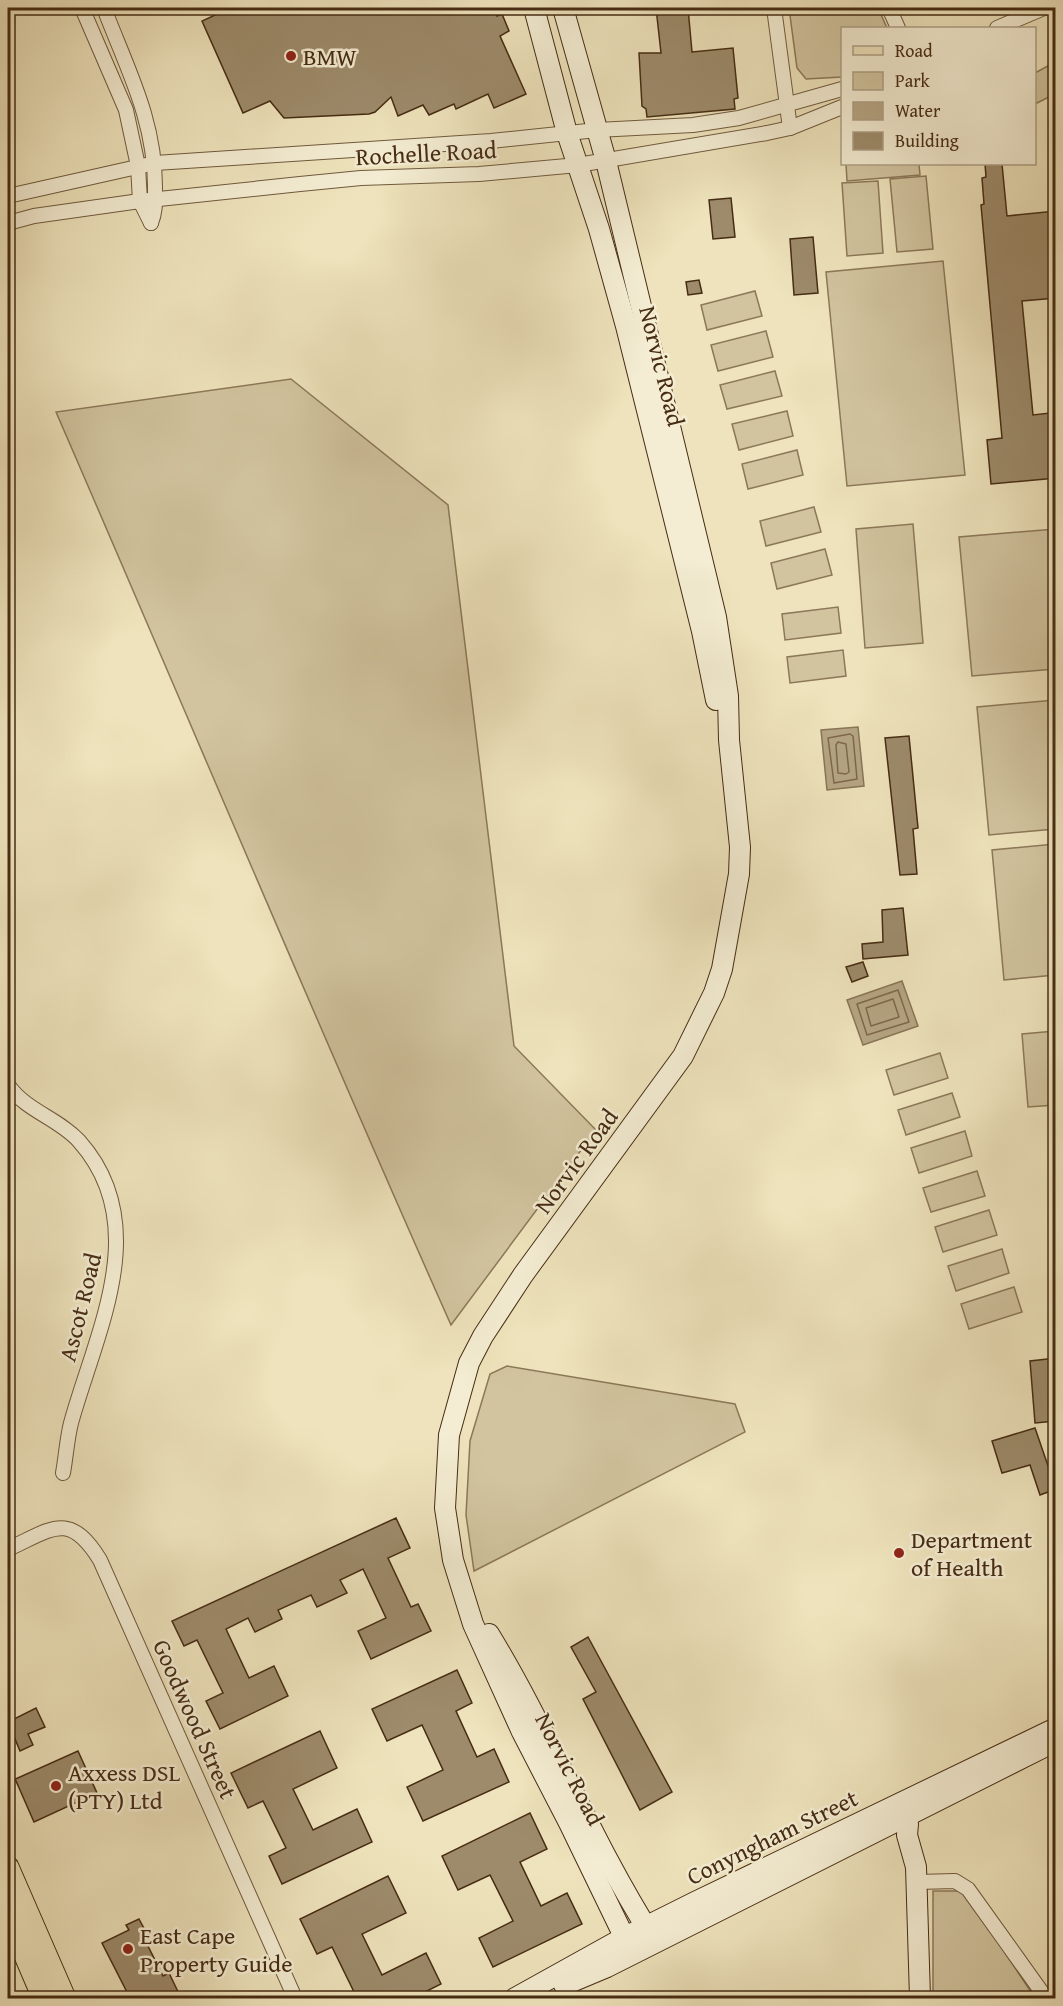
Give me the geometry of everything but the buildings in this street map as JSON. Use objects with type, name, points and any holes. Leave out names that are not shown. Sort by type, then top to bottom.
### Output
[{"type":"main road","points":[[8,1867],[65,1998]]},
{"type":"main road","points":[[8,1916],[43,1998]]},
{"type":"street","points":[[82,8],[120,91],[138,166],[140,201],[151,223],[155,199],[155,164],[138,89],[104,8]]},
{"type":"street","name":"Norvic Road","points":[[534,8],[567,133],[626,326],[702,631],[721,720],[729,740]]},
{"type":"street","name":"Norvic Road","points":[[563,8],[606,161],[716,617],[728,696],[729,740],[736,789],[740,874],[728,944],[714,993],[683,1056],[523,1275],[483,1336],[469,1364],[449,1435],[445,1508],[453,1560],[480,1643],[522,1732],[570,1823],[628,1946]]},
{"type":"street","points":[[774,8],[790,128]]},
{"type":"street","points":[[889,8],[898,27]]},
{"type":"street","points":[[999,27],[1044,8]]},
{"type":"street","name":"Rochelle Road","points":[[8,196],[155,164],[491,141],[597,130],[693,125],[739,118],[841,90]]},
{"type":"street","name":"Rochelle Road","points":[[8,223],[34,216],[155,199],[361,178],[479,174],[578,165],[790,128],[841,108]]},
{"type":"street","name":"Ascot Road","points":[[8,1085],[25,1105],[60,1126],[78,1141],[100,1172],[117,1233],[118,1248],[109,1302],[70,1425],[63,1473]]},
{"type":"street","name":"Goodwood Street","points":[[8,1549],[54,1528],[68,1528],[88,1541],[100,1560],[295,1998]]},
{"type":"street","name":"Norvic Road","points":[[468,1605],[490,1637],[540,1722],[596,1834],[650,1934]]},
{"type":"street","name":"Conyngham Street","points":[[897,1818],[1056,1728]]},
{"type":"street","name":"Conyngham Street","points":[[538,1998],[650,1934],[1056,1741]]},
{"type":"street","points":[[897,1818],[913,1854],[917,1882],[920,1998]]},
{"type":"street","points":[[917,1882],[955,1881],[968,1888],[1046,1998]]},
{"type":"street","name":"Conyngham Street","points":[[515,1998],[628,1946]]},
{"type":"green space","points":[[789,8],[878,8],[887,27],[841,27],[841,77],[806,79],[797,68]]},
{"type":"green space","points":[[1055,62],[1055,94],[1036,104],[1036,72]]},
{"type":"green space","points":[[846,165],[919,165],[920,175],[847,181]]},
{"type":"green space","points":[[926,176],[933,249],[897,252],[890,179]]},
{"type":"green space","points":[[878,181],[883,253],[847,256],[842,183]]},
{"type":"green space","points":[[943,261],[965,475],[847,486],[826,272]]},
{"type":"green space","points":[[755,291],[762,316],[707,330],[701,305]]},
{"type":"green space","points":[[766,331],[773,357],[718,371],[711,345]]},
{"type":"green space","points":[[775,371],[782,396],[727,409],[720,385]]},
{"type":"green space","points":[[291,379],[448,505],[514,1046],[596,1130],[451,1325],[301,983],[56,412]]},
{"type":"green space","points":[[787,411],[793,436],[739,450],[732,424]]},
{"type":"green space","points":[[797,450],[803,475],[748,489],[742,464]]},
{"type":"green space","points":[[814,507],[821,532],[766,546],[760,521]]},
{"type":"green space","points":[[913,524],[923,643],[865,648],[856,529]]},
{"type":"green space","points":[[1055,529],[1055,669],[972,676],[959,537]]},
{"type":"green space","points":[[825,549],[832,575],[777,589],[771,563]]},
{"type":"green space","points":[[838,607],[841,633],[785,640],[782,614]]},
{"type":"green space","points":[[843,650],[846,676],[790,683],[787,657]]},
{"type":"green space","points":[[1055,700],[1055,829],[989,835],[977,707]]},
{"type":"green space","points":[[1055,844],[1055,975],[1004,980],[992,850]]},
{"type":"green space","points":[[1055,1031],[1055,1105],[1028,1107],[1022,1034]]},
{"type":"green space","points":[[940,1053],[948,1078],[894,1095],[886,1070]]},
{"type":"green space","points":[[952,1093],[960,1117],[906,1135],[898,1110]]},
{"type":"green space","points":[[965,1131],[972,1156],[919,1173],[911,1148]]},
{"type":"green space","points":[[977,1171],[985,1196],[931,1212],[923,1188]]},
{"type":"green space","points":[[989,1210],[997,1235],[943,1252],[935,1227]]},
{"type":"green space","points":[[1002,1249],[1009,1273],[956,1291],[948,1266]]},
{"type":"green space","points":[[1014,1287],[1022,1312],[969,1329],[961,1304]]},
{"type":"green space","points":[[507,1366],[735,1404],[745,1432],[474,1571],[466,1515],[470,1441],[490,1374]]},
{"type":"green space","points":[[933,1891],[964,1891],[1035,1998],[933,1998]]},
{"type":"water","points":[[858,727],[864,786],[827,790],[821,730]]},
{"type":"water","points":[[902,981],[918,1026],[863,1045],[847,1000]]},
{"type":"place","name":"BMW","points":[[291,56]]},
{"type":"place","name":"Department of Health","points":[[899,1553]]},
{"type":"place","name":"Axxess DSL (PTY) Ltd","points":[[56,1786]]},
{"type":"place","name":"East Cape Property Guide","points":[[128,1949]]}]
